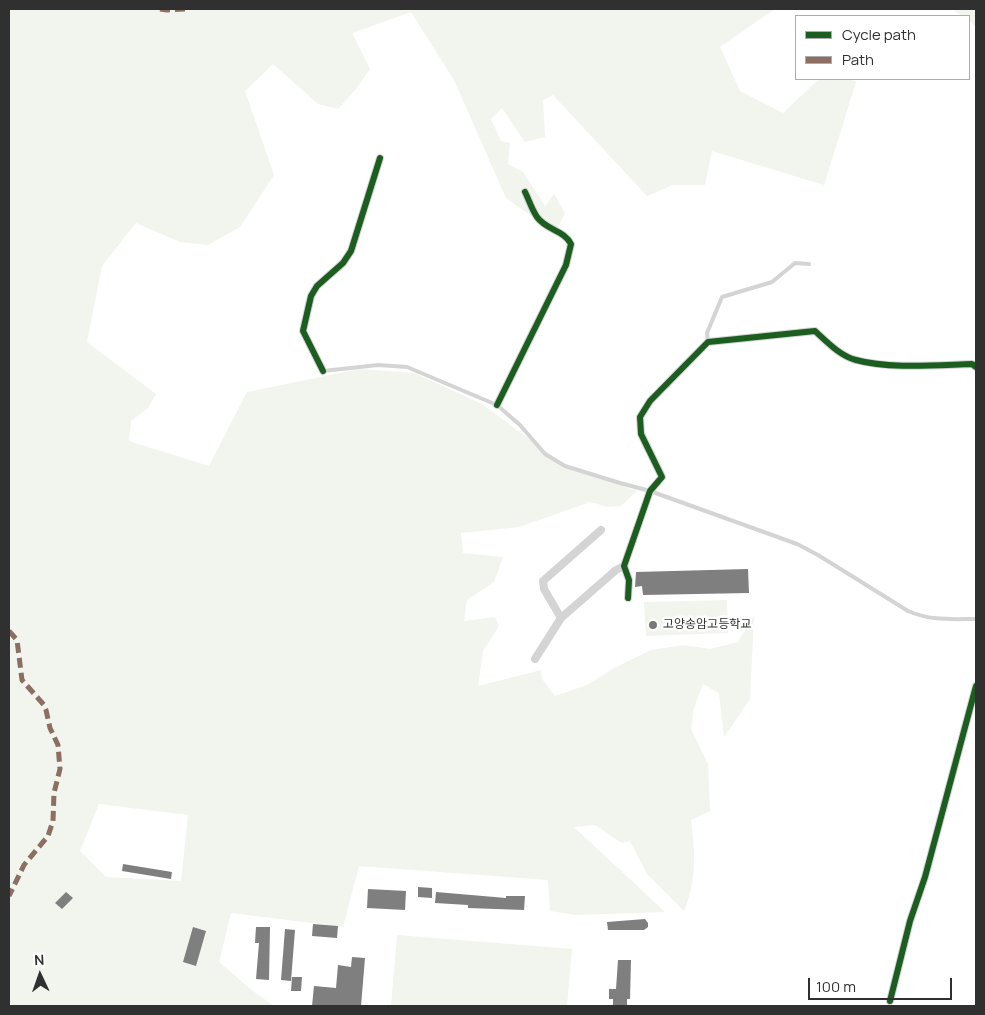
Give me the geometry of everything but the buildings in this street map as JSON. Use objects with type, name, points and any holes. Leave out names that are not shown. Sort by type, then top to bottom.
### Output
[{"type":"street","points":[[323,372],[303,331],[311,296],[318,286],[343,263],[351,251],[380,158]]},
{"type":"street","points":[[497,405],[566,265],[571,244],[568,238],[548,227],[537,218],[525,192]]},
{"type":"street","points":[[628,598],[630,580],[624,566],[650,491],[662,477],[641,434],[640,417],[650,401],[708,342],[815,331],[830,345],[854,360],[892,365],[972,364],[976,367]]},
{"type":"street","points":[[561,618],[544,589],[543,581],[601,530]]},
{"type":"street","points":[[535,659],[561,618],[616,570],[624,566]]},
{"type":"street","points":[[890,1001],[910,920],[925,877],[976,686]]},
{"type":"lane","points":[[708,342],[707,333],[722,297],[772,282],[795,263],[809,264]]},
{"type":"lane","points":[[323,372],[378,365],[407,367],[497,405],[520,424],[545,454],[566,466],[650,491],[797,544],[818,555],[908,612],[936,619],[976,619]]},
{"type":"shaded area","points":[[9,9],[775,9],[720,47],[740,91],[783,113],[818,80],[852,80],[856,82],[824,185],[712,151],[705,185],[673,185],[647,196],[553,95],[543,100],[545,137],[525,142],[502,108],[491,119],[501,141],[510,143],[508,164],[523,172],[545,206],[554,194],[565,213],[555,233],[506,198],[454,80],[411,12],[352,33],[370,69],[356,89],[338,109],[318,104],[273,64],[245,91],[274,175],[240,227],[208,245],[180,242],[136,223],[102,266],[87,342],[156,394],[148,408],[131,421],[129,441],[209,466],[247,392],[359,369],[414,373],[482,404],[566,466],[637,491],[621,506],[608,507],[590,502],[519,527],[461,533],[463,553],[503,557],[494,582],[467,600],[464,621],[495,617],[499,626],[483,651],[478,686],[541,670],[542,679],[555,696],[587,685],[616,667],[651,650],[684,645],[710,649],[738,642],[754,615],[750,699],[724,737],[719,693],[703,684],[694,708],[691,729],[708,764],[710,811],[691,820],[694,866],[691,888],[684,911],[647,874],[630,841],[622,843],[595,825],[574,827],[665,912],[575,915],[550,911],[548,880],[359,866],[343,927],[231,913],[219,962],[274,1006],[9,1006]],"holes":[[[99,804],[188,815],[181,881],[106,877],[80,851]]]},
{"type":"shaded area","points":[[952,9],[976,9],[976,27],[970,22],[970,15],[961,15]]},
{"type":"shaded area","points":[[727,600],[728,633],[646,636],[644,602]]},
{"type":"shaded area","points":[[397,935],[572,949],[567,1006],[391,1006]]},
{"type":"marked path","points":[[160,9],[187,9]]},
{"type":"marked path","points":[[9,631],[17,640],[22,680],[44,705],[46,710],[50,728],[58,745],[60,769],[54,793],[53,821],[48,836],[24,865],[9,896]]},
{"type":"cycle path","points":[[323,371],[303,331],[311,296],[317,286],[343,263],[351,251],[380,158]]},
{"type":"cycle path","points":[[497,405],[566,265],[571,244],[568,239],[545,225],[537,217],[525,192]]},
{"type":"cycle path","points":[[628,598],[629,580],[624,566],[650,491],[662,477],[641,434],[640,417],[650,401],[708,342],[815,331],[839,352],[850,358],[869,363],[928,366],[972,364],[976,367]]},
{"type":"cycle path","points":[[890,1001],[910,921],[925,877],[976,686]]},
{"type":"place","name":"고양송암고등학교","points":[[653,625]]}]
